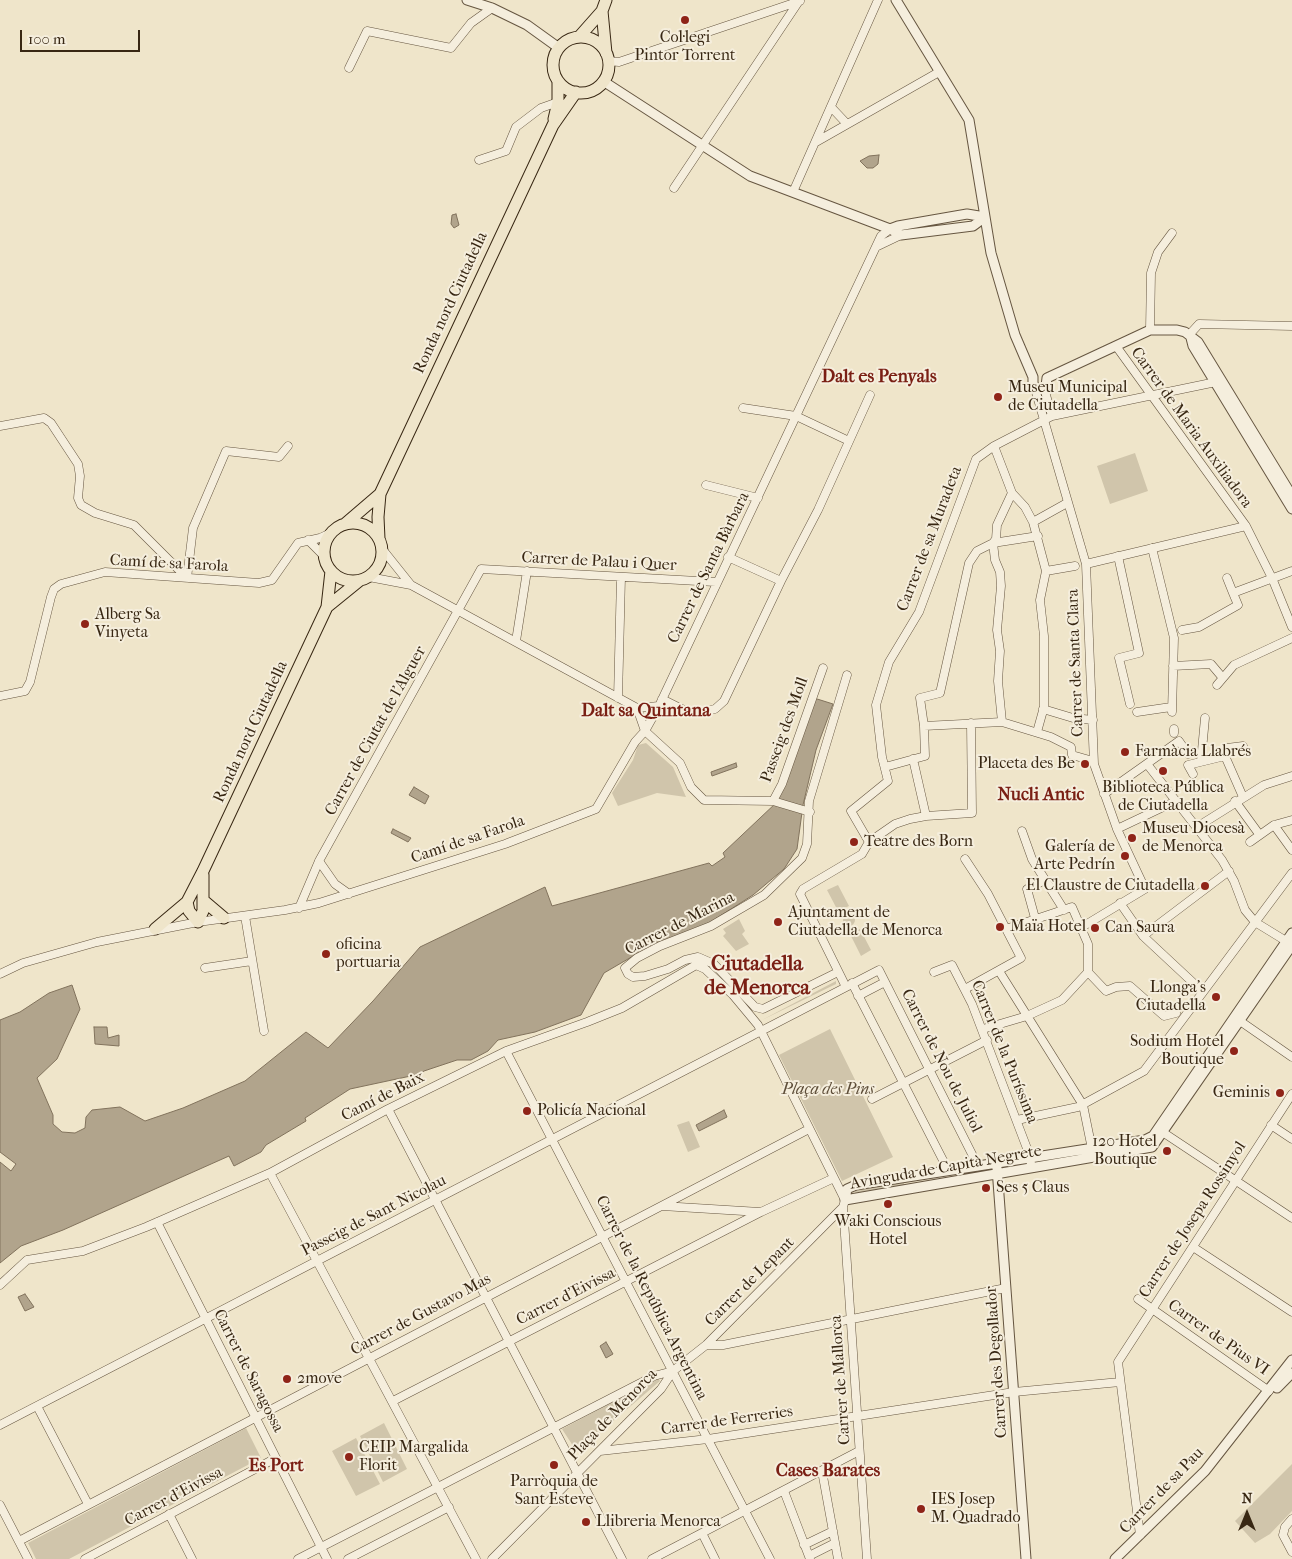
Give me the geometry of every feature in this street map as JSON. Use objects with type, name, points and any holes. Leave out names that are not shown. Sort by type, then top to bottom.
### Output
[{"type":"main road","points":[[604,6],[607,57],[604,81],[592,90],[576,92],[569,90],[558,81],[553,64],[559,48],[570,39],[579,37],[595,41],[607,57]]},
{"type":"main road","points":[[579,37],[604,6]]},
{"type":"main road","name":"Ronda nord Ciutadella","points":[[553,125],[558,102],[558,81]]},
{"type":"main road","name":"Ronda nord Ciutadella","points":[[380,539],[378,517],[380,494],[553,125],[576,92]]},
{"type":"main road","name":"Ronda nord Ciutadella","points":[[344,525],[380,494]]},
{"type":"main road","points":[[353,523],[365,525],[380,539],[383,550],[378,568],[364,579],[348,581],[339,578],[331,571],[324,556],[325,546],[332,532],[344,525],[353,523]]},
{"type":"main road","name":"Ronda nord Ciutadella","points":[[187,902],[327,607],[331,571]]},
{"type":"main road","name":"Ronda nord Ciutadella","points":[[327,607],[364,579]]},
{"type":"main road","points":[[154,930],[187,902],[189,911],[198,922],[203,911],[204,901],[203,871]]},
{"type":"main road","points":[[204,901],[224,918]]},
{"type":"street","points":[[467,0],[492,8],[526,25],[559,48]]},
{"type":"street","points":[[793,192],[878,0]]},
{"type":"street","points":[[896,0],[969,120],[990,250],[1015,335],[1032,382],[1040,388],[1052,416],[1216,382]]},
{"type":"street","points":[[607,57],[619,62],[801,1]]},
{"type":"street","points":[[674,188],[801,1]]},
{"type":"street","points":[[349,68],[367,32],[451,48],[471,23],[492,8]]},
{"type":"street","points":[[816,142],[939,72]]},
{"type":"street","points":[[604,81],[750,176],[890,229],[901,235],[910,236],[973,226],[985,217]]},
{"type":"street","points":[[480,160],[506,151],[516,127],[541,108],[558,102]]},
{"type":"street","points":[[831,107],[847,124]]},
{"type":"street","points":[[890,229],[968,214],[985,217]]},
{"type":"street","points":[[973,226],[979,230],[990,250]]},
{"type":"street","name":"Carrer de Santa Bàrbara","points":[[596,809],[634,742],[645,731],[660,703],[866,269],[885,231],[890,229]]},
{"type":"street","points":[[1150,330],[1151,273],[1158,252],[1172,233]]},
{"type":"street","points":[[878,246],[901,235]]},
{"type":"street","points":[[1190,337],[1199,324],[1292,327]]},
{"type":"street","points":[[1047,378],[1150,330],[1177,330],[1198,342],[1292,496]]},
{"type":"street","points":[[1190,337],[1193,346],[1292,508]]},
{"type":"street","name":"Carrer de Maria Auxiliadora","points":[[1116,346],[1150,396],[1246,526],[1272,578],[1292,627]]},
{"type":"street","points":[[1032,378],[1040,374],[1047,378]]},
{"type":"street","points":[[1040,388],[1047,384],[1047,378]]},
{"type":"street","points":[[1216,382],[1226,395],[1232,397]]},
{"type":"street","name":"Carrer de Santa Clara","points":[[1040,388],[1044,421],[1086,564],[1093,761],[1117,829],[1145,890],[1120,903]]},
{"type":"street","points":[[364,579],[411,585],[637,708],[660,703],[690,713],[715,709],[724,701],[781,581],[818,510],[870,395]]},
{"type":"street","points":[[743,408],[796,416],[849,441]]},
{"type":"street","name":"Carrer de sa Muradeta","points":[[868,842],[851,811],[888,781],[876,705],[889,662],[919,612],[976,459],[994,446],[1052,416]]},
{"type":"street","points":[[0,426],[44,418],[51,423],[78,464],[80,476],[78,498],[82,505],[95,513],[134,525],[187,578]]},
{"type":"street","points":[[187,578],[193,528],[226,451],[279,457],[288,446]]},
{"type":"street","points":[[994,446],[1012,493],[1025,507],[1033,522],[1046,572],[1040,600],[1044,636],[1043,709],[1037,732]]},
{"type":"street","points":[[706,485],[758,498]]},
{"type":"street","points":[[1002,722],[998,681],[1000,651],[997,630],[1001,579],[993,543],[996,539],[997,525],[1012,493]]},
{"type":"street","points":[[1033,522],[1067,503]]},
{"type":"street","points":[[1086,564],[1246,526]]},
{"type":"street","points":[[308,540],[320,538],[332,532]]},
{"type":"street","points":[[885,767],[925,756],[924,726],[920,698],[940,693],[969,563],[977,551],[993,543],[1038,536]]},
{"type":"street","points":[[308,540],[324,556]]},
{"type":"street","name":"Camí de sa Farola","points":[[0,696],[24,691],[30,682],[51,597],[54,589],[61,584],[105,572],[259,583],[272,580],[298,543],[308,540]]},
{"type":"street","points":[[1118,556],[1139,653],[1119,658],[1133,710],[1172,710],[1176,631],[1152,548]]},
{"type":"street","points":[[383,550],[411,585]]},
{"type":"street","points":[[728,557],[781,581]]},
{"type":"street","points":[[1046,572],[1074,566]]},
{"type":"street","name":"Carrer de Palau i Quer","points":[[481,569],[716,582]]},
{"type":"street","name":"Carrer de Ciutat de l'Alguer","points":[[299,908],[319,861],[481,569]]},
{"type":"street","points":[[516,641],[526,571]]},
{"type":"street","points":[[1233,593],[1292,572]]},
{"type":"street","points":[[618,698],[621,577]]},
{"type":"street","points":[[1176,631],[1199,627],[1238,605],[1227,578]]},
{"type":"street","points":[[1217,685],[1234,665],[1292,638]]},
{"type":"street","points":[[1173,666],[1211,664],[1222,677]]},
{"type":"street","name":"Passeig des Moll","points":[[775,802],[823,668]]},
{"type":"street","name":"Carrer de Marina","points":[[838,972],[763,1009],[755,1007],[714,964],[698,957],[685,960],[668,969],[645,976],[633,977],[628,974],[625,968],[637,958],[660,946],[711,926],[764,895],[802,858],[806,850],[806,811],[847,675]]},
{"type":"street","points":[[637,708],[645,731],[680,763],[690,787],[704,800],[775,802],[806,811]]},
{"type":"street","points":[[1043,709],[1073,718],[1093,720]]},
{"type":"street","points":[[1201,761],[1205,718]]},
{"type":"street","points":[[924,726],[1002,722],[1037,732],[1071,747],[1072,755],[1093,761]]},
{"type":"street","points":[[950,1182],[948,1170],[903,1082],[858,996],[838,972],[800,894],[803,889],[862,854],[868,842],[896,824],[926,816],[972,813],[971,723]]},
{"type":"street","points":[[1104,794],[1147,764],[1176,736],[1190,758],[1201,761],[1225,756]]},
{"type":"street","points":[[1243,746],[1227,748],[1225,756],[1239,799],[1259,834]]},
{"type":"street","points":[[1190,758],[1188,766],[1192,774]]},
{"type":"street","points":[[913,759],[926,816]]},
{"type":"street","points":[[1147,764],[1229,871],[1245,910],[1255,922],[1290,944]]},
{"type":"street","points":[[1197,827],[1264,785],[1292,776]]},
{"type":"street","points":[[1117,829],[1176,801]]},
{"type":"street","name":"Camí de sa Farola","points":[[0,974],[23,963],[67,950],[154,930],[299,908],[505,844],[596,809]]},
{"type":"street","points":[[1250,842],[1274,825],[1292,820]]},
{"type":"street","points":[[1274,825],[1292,850]]},
{"type":"street","points":[[1022,831],[1032,859],[1064,910]]},
{"type":"street","points":[[965,859],[988,894],[1021,958],[965,990]]},
{"type":"street","points":[[319,861],[335,884],[349,894]]},
{"type":"street","points":[[1143,936],[1229,871]]},
{"type":"street","points":[[1017,1120],[1083,1105],[1144,1071],[1292,873]]},
{"type":"street","points":[[1035,918],[1027,889],[1045,880]]},
{"type":"street","points":[[1082,926],[1120,903],[1143,936],[1202,992]]},
{"type":"street","points":[[983,1029],[1027,1016],[1062,1000],[1088,972],[1088,944],[1082,926],[1072,907],[1006,929]]},
{"type":"street","points":[[246,916],[264,1031]]},
{"type":"street","points":[[1292,933],[1290,944],[1159,1134],[1236,1180],[1292,1218]]},
{"type":"street","points":[[205,968],[252,961]]},
{"type":"street","name":"Camí de Baix","points":[[0,1285],[27,1260],[83,1250],[157,1222],[270,1173],[388,1109],[506,1051],[622,1008],[696,965],[705,969],[733,996],[760,1030]]},
{"type":"street","name":"Carrer de la Puríssima","points":[[934,972],[952,965],[965,990],[983,1029],[1017,1120],[1032,1168]]},
{"type":"street","name":"Carrer de Nou de Juliol","points":[[849,985],[879,970],[978,1166]]},
{"type":"street","points":[[999,971],[1083,1105],[1095,1158]]},
{"type":"street","points":[[1088,972],[1106,991],[1116,987],[1130,986],[1164,1016],[1176,1013]]},
{"type":"street","points":[[858,996],[886,982]]},
{"type":"street","points":[[844,1204],[834,1178],[760,1030],[849,985]]},
{"type":"street","points":[[1237,1020],[1292,1057]]},
{"type":"street","name":"Passeig de Sant Nicolau","points":[[0,1425],[760,1030]]},
{"type":"street","points":[[872,1099],[987,1040]]},
{"type":"street","name":"Carrer de la República Argentina","points":[[506,1051],[770,1559]]},
{"type":"street","name":"Carrer de Josepa Rossinyol","points":[[1120,1382],[1118,1362],[1292,1094]]},
{"type":"street","points":[[298,1559],[553,1427],[388,1109]]},
{"type":"street","points":[[1271,1125],[1292,1139]]},
{"type":"street","name":"Carrer de Gustavo Mas","points":[[19,1541],[809,1129]]},
{"type":"street","name":"Avinguda de Capità Negrete","points":[[1159,1134],[1152,1147],[1146,1149],[914,1188],[844,1204],[848,1190],[856,1185],[1145,1140],[1159,1134]]},
{"type":"street","name":"Carrer des Degollador","points":[[995,1163],[998,1174],[1026,1559]]},
{"type":"street","points":[[270,1173],[370,1357],[476,1559]]},
{"type":"street","points":[[911,1176],[914,1188]]},
{"type":"street","name":"Carrer d'Eivissa","points":[[393,1401],[761,1212],[834,1178]]},
{"type":"street","name":"Carrer de Mallorca","points":[[844,1204],[850,1319],[868,1559]]},
{"type":"street","name":"Carrer de Lepant","points":[[673,1371],[706,1345],[844,1204]]},
{"type":"street","points":[[660,1206],[761,1212]]},
{"type":"street","name":"Carrer de Saragossa","points":[[157,1222],[327,1559]]},
{"type":"street","points":[[1191,1249],[1292,1312]]},
{"type":"street","points":[[706,1345],[723,1345],[1006,1288]]},
{"type":"street","name":"Carrer de Pius VI","points":[[1138,1299],[1269,1391]]},
{"type":"street","name":"Carrer de sa Pau","points":[[1115,1559],[1205,1471],[1292,1360]]},
{"type":"street","name":"Plaça de Menorca","points":[[673,1371],[661,1389],[578,1474],[553,1427],[654,1376],[673,1371]]},
{"type":"street","name":"Carrer de sa Pau","points":[[1228,1442],[1292,1372]]},
{"type":"street","points":[[1120,1382],[1140,1535]]},
{"type":"street","name":"Carrer de Ferreries","points":[[600,1451],[857,1417],[1014,1392],[1120,1382]]},
{"type":"street","points":[[37,1406],[88,1504]]},
{"type":"street","points":[[652,1559],[859,1451]]},
{"type":"street","name":"Carrer d'Eivissa","points":[[85,1559],[276,1458]]},
{"type":"street","points":[[822,1471],[838,1559]]},
{"type":"street","points":[[492,1559],[578,1474],[622,1559]]},
{"type":"street","points":[[784,1490],[809,1557],[835,1543]]},
{"type":"street","points":[[0,1505],[28,1559]]},
{"type":"street","points":[[348,1559],[449,1507]]},
{"type":"street","points":[[169,1514],[192,1559]]},
{"type":"street","points":[[1292,1519],[1285,1527],[1283,1535],[1292,1552]]},
{"type":"street","points":[[803,1542],[833,1531]]},
{"type":"street","points":[[702,1533],[715,1559]]},
{"type":"green space","points":[[1135,453],[1148,491],[1110,504],[1097,466]]},
{"type":"green space","points":[[646,743],[673,767],[686,797],[657,793],[618,806],[612,793],[633,760],[638,745]]},
{"type":"green space","points":[[838,885],[849,906],[838,911],[827,890]]},
{"type":"green space","points":[[849,914],[855,920],[849,926],[843,920]]},
{"type":"green space","points":[[739,919],[745,931],[742,934],[749,944],[736,951],[723,936],[726,933],[723,929]]},
{"type":"green space","points":[[860,929],[871,950],[861,956],[850,934]]},
{"type":"green space","points":[[836,981],[836,984],[762,1020]]},
{"type":"green space","name":"Plaça des Pins","points":[[830,1029],[893,1157],[842,1181],[779,1055]]},
{"type":"green space","points":[[689,1121],[700,1147],[688,1152],[677,1125]]},
{"type":"green space","points":[[904,1181],[904,1186],[856,1194],[855,1191],[856,1189]]},
{"type":"green space","points":[[658,1378],[660,1381],[577,1452],[562,1429]]},
{"type":"green space","points":[[384,1423],[407,1469],[383,1482],[360,1436]]},
{"type":"green space","points":[[246,1428],[261,1458],[69,1559],[36,1559],[28,1543]]},
{"type":"green space","points":[[356,1438],[380,1484],[356,1496],[332,1451]]},
{"type":"green space","points":[[1292,1464],[1292,1511],[1270,1534],[1255,1543],[1235,1521]]},
{"type":"shaded area","points":[[879,155],[878,164],[873,168],[867,168],[860,161],[869,156]]},
{"type":"shaded area","points":[[456,214],[459,225],[454,228],[451,224],[452,215]]},
{"type":"shaded area","points":[[814,698],[833,704],[816,750],[803,805],[797,849],[784,869],[753,895],[709,923],[652,945],[604,973],[581,1015],[535,1032],[498,1040],[488,1051],[471,1060],[457,1060],[420,1074],[350,1089],[305,1118],[306,1121],[266,1145],[261,1152],[234,1166],[229,1156],[63,1230],[21,1246],[0,1263],[0,1162],[11,1171],[16,1164],[0,1152],[0,1020],[20,1012],[49,993],[72,985],[80,1009],[57,1059],[37,1078],[53,1115],[53,1124],[62,1132],[75,1133],[85,1128],[86,1117],[92,1110],[120,1107],[145,1121],[183,1108],[245,1081],[306,1032],[328,1048],[373,1001],[420,947],[545,887],[552,906],[709,863],[712,866],[725,857],[723,853],[777,802]]},
{"type":"shaded area","points":[[736,763],[737,767],[712,776],[711,772]]},
{"type":"shaded area","points":[[414,787],[429,796],[425,804],[409,795]]},
{"type":"shaded area","points":[[393,829],[411,838],[408,842],[391,833]]},
{"type":"shaded area","points":[[94,1027],[107,1027],[108,1038],[119,1035],[119,1046],[95,1044]]},
{"type":"shaded area","points":[[724,1110],[727,1117],[699,1131],[696,1125]]},
{"type":"shaded area","points":[[25,1294],[34,1307],[25,1311],[18,1297]]},
{"type":"shaded area","points":[[606,1342],[613,1354],[606,1358],[600,1346]]},
{"type":"place","name":"Col·legi Pintor Torrent","points":[[685,20]]},
{"type":"place","name":"Museu Municipal de Ciutadella","points":[[998,397]]},
{"type":"place","name":"Alberg Sa Vinyeta","points":[[85,624]]},
{"type":"place","name":"Farmàcia Llabrés","points":[[1125,752]]},
{"type":"place","name":"Placeta des Be","points":[[1085,764]]},
{"type":"place","name":"Biblioteca Pública de Ciutadella","points":[[1163,771]]},
{"type":"place","name":"Museu Diocesà de Menorca","points":[[1132,838]]},
{"type":"place","name":"Teatre des Born","points":[[854,842]]},
{"type":"place","name":"Galería de Arte Pedrín","points":[[1125,856]]},
{"type":"place","name":"El Claustre de Ciutadella","points":[[1205,886]]},
{"type":"place","name":"Ajuntament de Ciutadella de Menorca","points":[[778,922]]},
{"type":"place","name":"Maïa Hotel","points":[[1000,927]]},
{"type":"place","name":"Can Saura","points":[[1095,928]]},
{"type":"place","name":"oficina portuaria","points":[[326,954]]},
{"type":"place","name":"Llonga's Ciutadella","points":[[1216,997]]},
{"type":"place","name":"Sodium Hotel Boutique","points":[[1234,1051]]},
{"type":"place","name":"Geminis","points":[[1280,1093]]},
{"type":"place","name":"Policía Nacional","points":[[527,1111]]},
{"type":"place","name":"120 Hotel Boutique","points":[[1167,1151]]},
{"type":"place","name":"Ses 5 Claus","points":[[986,1188]]},
{"type":"place","name":"Waki Conscious Hotel","points":[[888,1204]]},
{"type":"place","name":"2move","points":[[287,1379]]},
{"type":"place","name":"CEIP Margalida Florit","points":[[349,1457]]},
{"type":"place","name":"Parròquia de Sant Esteve","points":[[554,1465]]},
{"type":"place","name":"IES Josep M. Quadrado","points":[[921,1509]]},
{"type":"place","name":"Llibreria Menorca","points":[[586,1522]]},
{"type":"district","name":"Dalt es Penyals","points":[[879,378]]},
{"type":"district","name":"Dalt sa Quintana","points":[[646,712]]},
{"type":"district","name":"Nucli Antic","points":[[1041,796]]},
{"type":"district","name":"Ciutadella de Menorca","points":[[757,977]]},
{"type":"district","name":"Es Port","points":[[276,1467]]},
{"type":"district","name":"Cases Barates","points":[[828,1472]]}]
